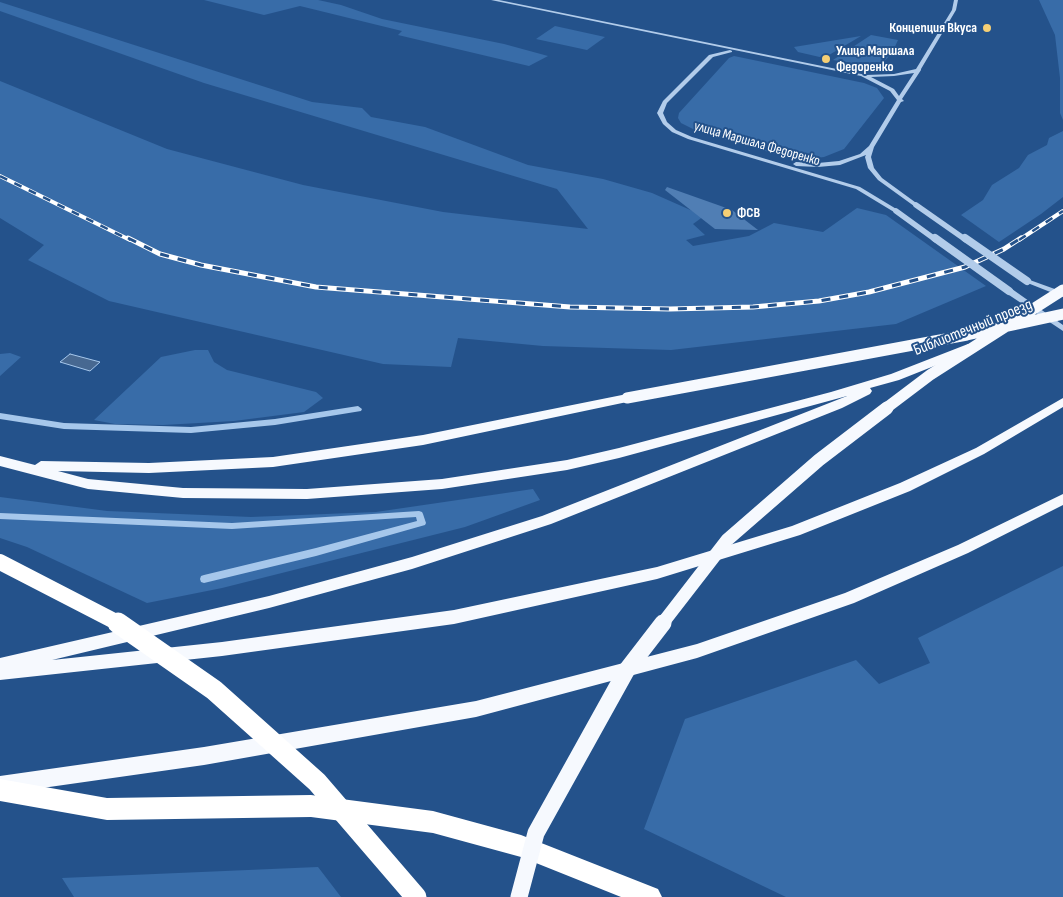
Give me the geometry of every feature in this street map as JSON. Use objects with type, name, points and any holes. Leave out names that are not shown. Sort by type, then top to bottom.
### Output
[{"type":"highway","points":[[0,562],[123,626],[214,690],[317,782],[416,897]]},
{"type":"highway","points":[[0,790],[108,809],[311,806],[433,822],[521,846],[650,897]]},
{"type":"main road","points":[[519,897],[536,833],[626,670],[727,540],[819,460],[930,375],[1063,290]]},
{"type":"main road","name":"Библиотечный проезд","points":[[895,377],[1063,309]]},
{"type":"main road","points":[[23,466],[149,468],[273,462],[423,440],[627,398],[967,335],[1063,314]]},
{"type":"main road","points":[[0,461],[88,484],[183,493],[307,494],[442,484],[567,465],[832,396],[895,377]]},
{"type":"main road","points":[[0,665],[269,602],[412,562],[546,520],[838,405],[895,377]]},
{"type":"main road","points":[[0,673],[222,649],[454,617],[657,573],[795,531],[905,487],[980,452],[1063,402]]},
{"type":"main road","points":[[0,785],[204,756],[476,709],[678,656],[849,598],[963,549],[1058,502]]},
{"type":"street","points":[[493,0],[862,75],[894,75],[919,70]]},
{"type":"street","points":[[956,0],[954,10],[901,101],[871,147],[868,157],[871,168],[895,191],[1027,281],[1046,290],[1063,294]]},
{"type":"street","points":[[685,40],[704,46],[710,51],[711,56],[729,51],[745,51]]},
{"type":"street","name":"улица Маршала Федоренко","points":[[711,56],[665,102],[660,113],[665,123],[674,131],[690,138],[858,188],[896,211],[1063,329]]},
{"type":"street","points":[[862,75],[892,90],[901,101]]},
{"type":"street","points":[[770,161],[804,165],[830,165],[856,157],[871,147]]},
{"type":"shaded area","points":[[204,0],[318,0],[341,5],[382,19],[504,44],[548,56],[529,66],[398,35],[402,31],[300,6],[264,15]]},
{"type":"shaded area","points":[[1039,0],[1063,0],[1063,120],[1060,113],[1060,78],[1055,35]]},
{"type":"shaded area","points":[[0,2],[312,102],[362,108],[371,117],[425,127],[528,165],[603,179],[652,193],[704,216],[693,224],[705,235],[686,240],[693,246],[749,236],[774,223],[823,232],[857,208],[886,215],[986,286],[896,324],[671,350],[543,346],[458,338],[451,367],[383,364],[109,301],[28,260],[44,245],[0,218],[0,81],[167,149],[303,185],[443,212],[588,229],[557,189],[204,83],[0,11]]},
{"type":"shaded area","points":[[555,26],[605,37],[587,50],[536,39]]},
{"type":"shaded area","points":[[871,35],[898,40],[892,53],[881,65],[864,65],[833,60]]},
{"type":"shaded area","points":[[861,36],[824,58],[798,52],[794,47]]},
{"type":"shaded area","points":[[734,56],[864,83],[877,88],[884,98],[844,149],[824,157],[808,159],[783,156],[699,132],[681,123],[678,118],[679,113],[729,58]]},
{"type":"shaded area","points":[[1063,131],[1063,197],[999,242],[961,215],[983,200],[992,185],[1019,168],[1028,155],[1047,145],[1049,138]]},
{"type":"shaded area","points":[[195,350],[208,350],[214,362],[227,370],[316,392],[323,398],[304,412],[234,421],[163,425],[115,424],[94,420],[161,357]]},
{"type":"shaded area","points":[[10,353],[21,357],[0,376],[0,354]]},
{"type":"shaded area","points":[[70,354],[100,362],[90,371],[60,362]]},
{"type":"shaded area","points":[[533,489],[540,500],[465,527],[222,588],[147,603],[27,547],[0,538],[0,497],[107,511],[251,517],[376,512]]},
{"type":"shaded area","points":[[1063,566],[1063,897],[786,897],[644,829],[685,719],[856,660],[879,684],[930,663],[918,638]]},
{"type":"shaded area","points":[[318,867],[341,897],[74,897],[62,878]]},
{"type":"building","name":"ФСВ","points":[[667,187],[732,210],[758,230],[715,229],[665,190]]},
{"type":"waterway","points":[[0,416],[64,426],[191,430],[275,422],[358,409]]},
{"type":"waterway","points":[[0,516],[232,526],[419,514],[422,523],[316,552],[204,579]]},
{"type":"railway","points":[[0,176],[130,240]]},
{"type":"railway","points":[[1019,240],[1063,211]]},
{"type":"railway","points":[[128,238],[160,254],[201,265],[316,287],[570,307],[670,309],[753,307],[819,301],[869,292],[965,267],[1004,249],[1021,238]]},
{"type":"place","name":"Концепция Вкуса","points":[[987,28]]},
{"type":"place","name":"Улица Маршала Федоренко","points":[[826,59]]},
{"type":"place","name":"ФСВ","points":[[727,213]]}]
